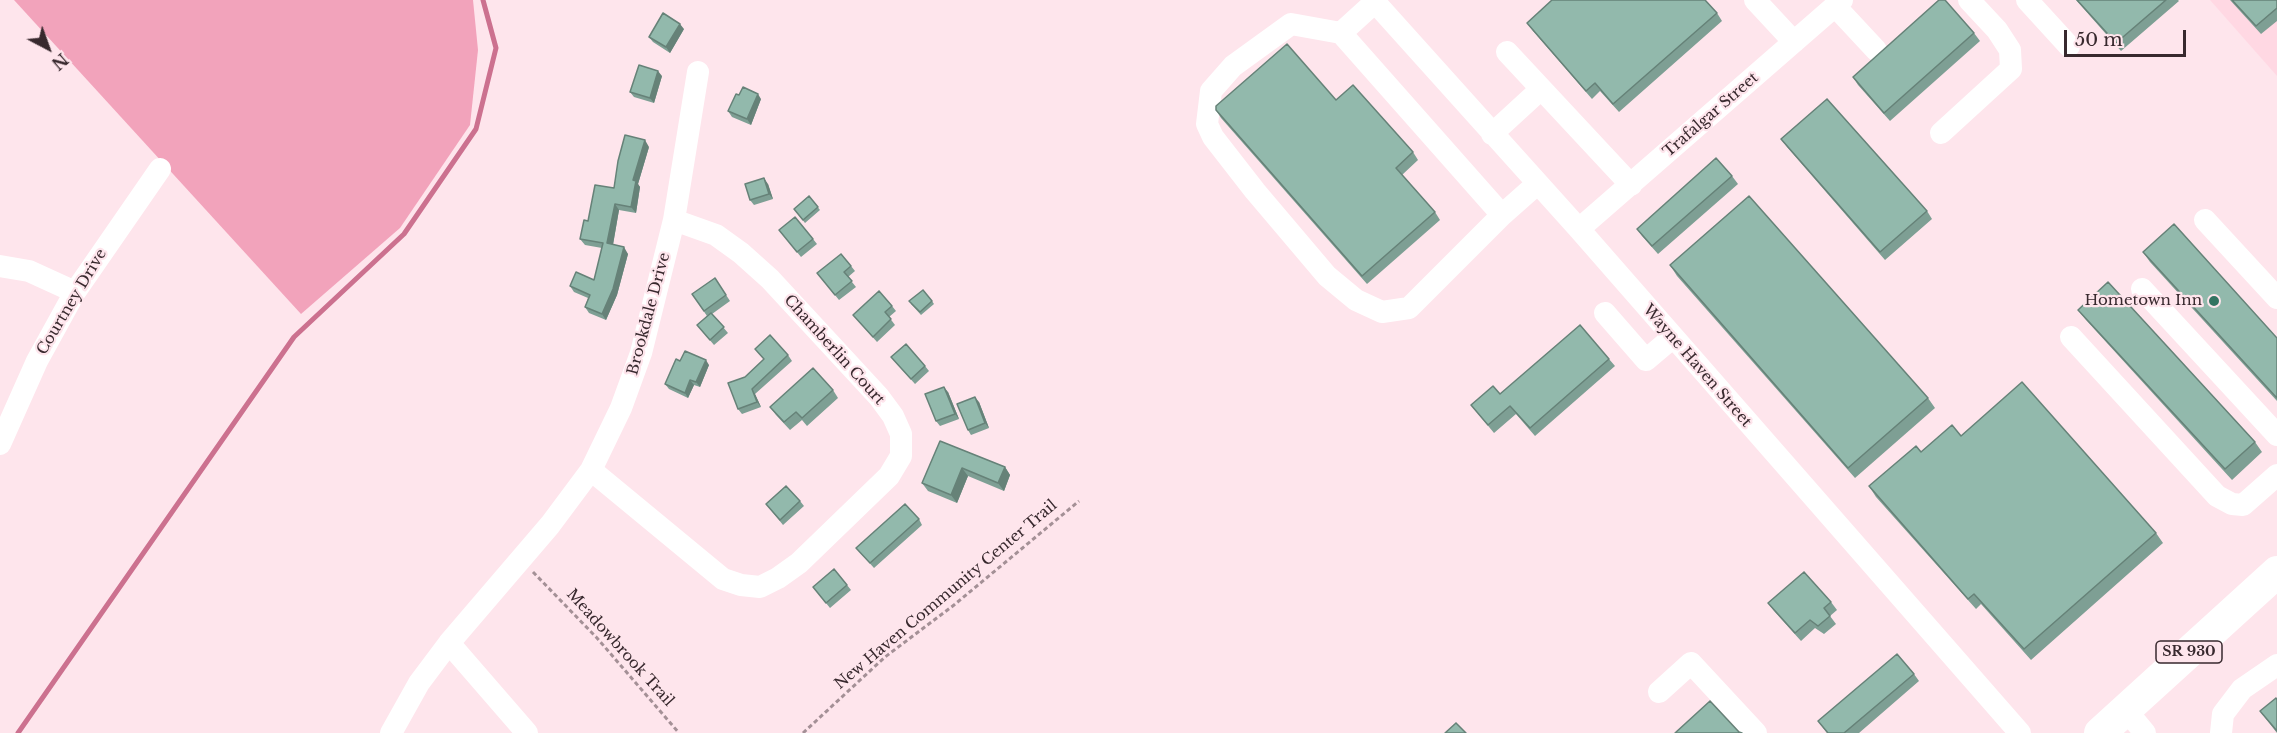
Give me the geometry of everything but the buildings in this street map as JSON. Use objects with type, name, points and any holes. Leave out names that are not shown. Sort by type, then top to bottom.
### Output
[{"type":"highway","name":"SR 930","points":[[2100,733],[2135,721],[2273,584]]},
{"type":"street","points":[[1755,0],[1794,42]]},
{"type":"street","points":[[1941,133],[2011,69],[2010,50],[1997,30],[1969,0]]},
{"type":"street","points":[[2027,0],[2069,46]]},
{"type":"street","points":[[1341,33],[1374,1]]},
{"type":"street","name":"Wayne Haven Street","points":[[1374,1],[1579,230],[2019,733]]},
{"type":"street","points":[[1838,3],[1876,50]]},
{"type":"street","name":"Trafalgar Street","points":[[1579,230],[1838,3]]},
{"type":"street","points":[[1502,215],[1341,33],[1291,24],[1233,66],[1210,92],[1206,124],[1213,137],[1254,191],[1327,276],[1356,300],[1382,312],[1408,308],[1502,215],[1537,184]]},
{"type":"street","points":[[1507,52],[1631,185]]},
{"type":"street","name":"Brookdale Drive","points":[[391,733],[418,683],[449,643],[550,525],[591,470],[621,408],[641,353],[674,220],[698,72]]},
{"type":"street","points":[[1492,134],[1541,89]]},
{"type":"street","name":"Courtney Drive","points":[[0,444],[37,361],[75,292],[160,169]]},
{"type":"street","name":"Chamberlin Court","points":[[591,470],[723,579],[741,585],[760,587],[778,578],[798,563],[889,476],[901,456],[901,434],[893,416],[879,397],[770,279],[741,253],[716,235],[674,220]]},
{"type":"street","points":[[2205,220],[2277,298]]},
{"type":"street","points":[[0,266],[29,271],[75,292]]},
{"type":"street","points":[[2142,289],[2277,435]]},
{"type":"street","points":[[1605,313],[1646,360],[1672,338]]},
{"type":"street","points":[[2071,337],[2217,496],[2232,504],[2242,505],[2277,475]]},
{"type":"street","points":[[449,643],[527,733]]},
{"type":"street","points":[[1659,692],[1691,663],[1756,733]]},
{"type":"street","points":[[2221,733],[2223,714],[2242,689],[2277,665]]},
{"type":"path","name":"New Haven Community Center Trail","points":[[803,733],[885,657],[954,605],[1079,501]]},
{"type":"path","name":"Meadowbrook Trail","points":[[542,581],[597,638],[679,733]]},
{"type":"shaded area","points":[[14,0],[473,0],[478,50],[470,125],[400,228],[301,314]]},
{"type":"shaded area","points":[[2210,0],[2277,0],[2277,76]]},
{"type":"waterway","points":[[18,733],[294,337],[404,234],[476,129],[496,48],[483,0]]},
{"type":"place","name":"Hometown Inn","points":[[2214,301]]}]
